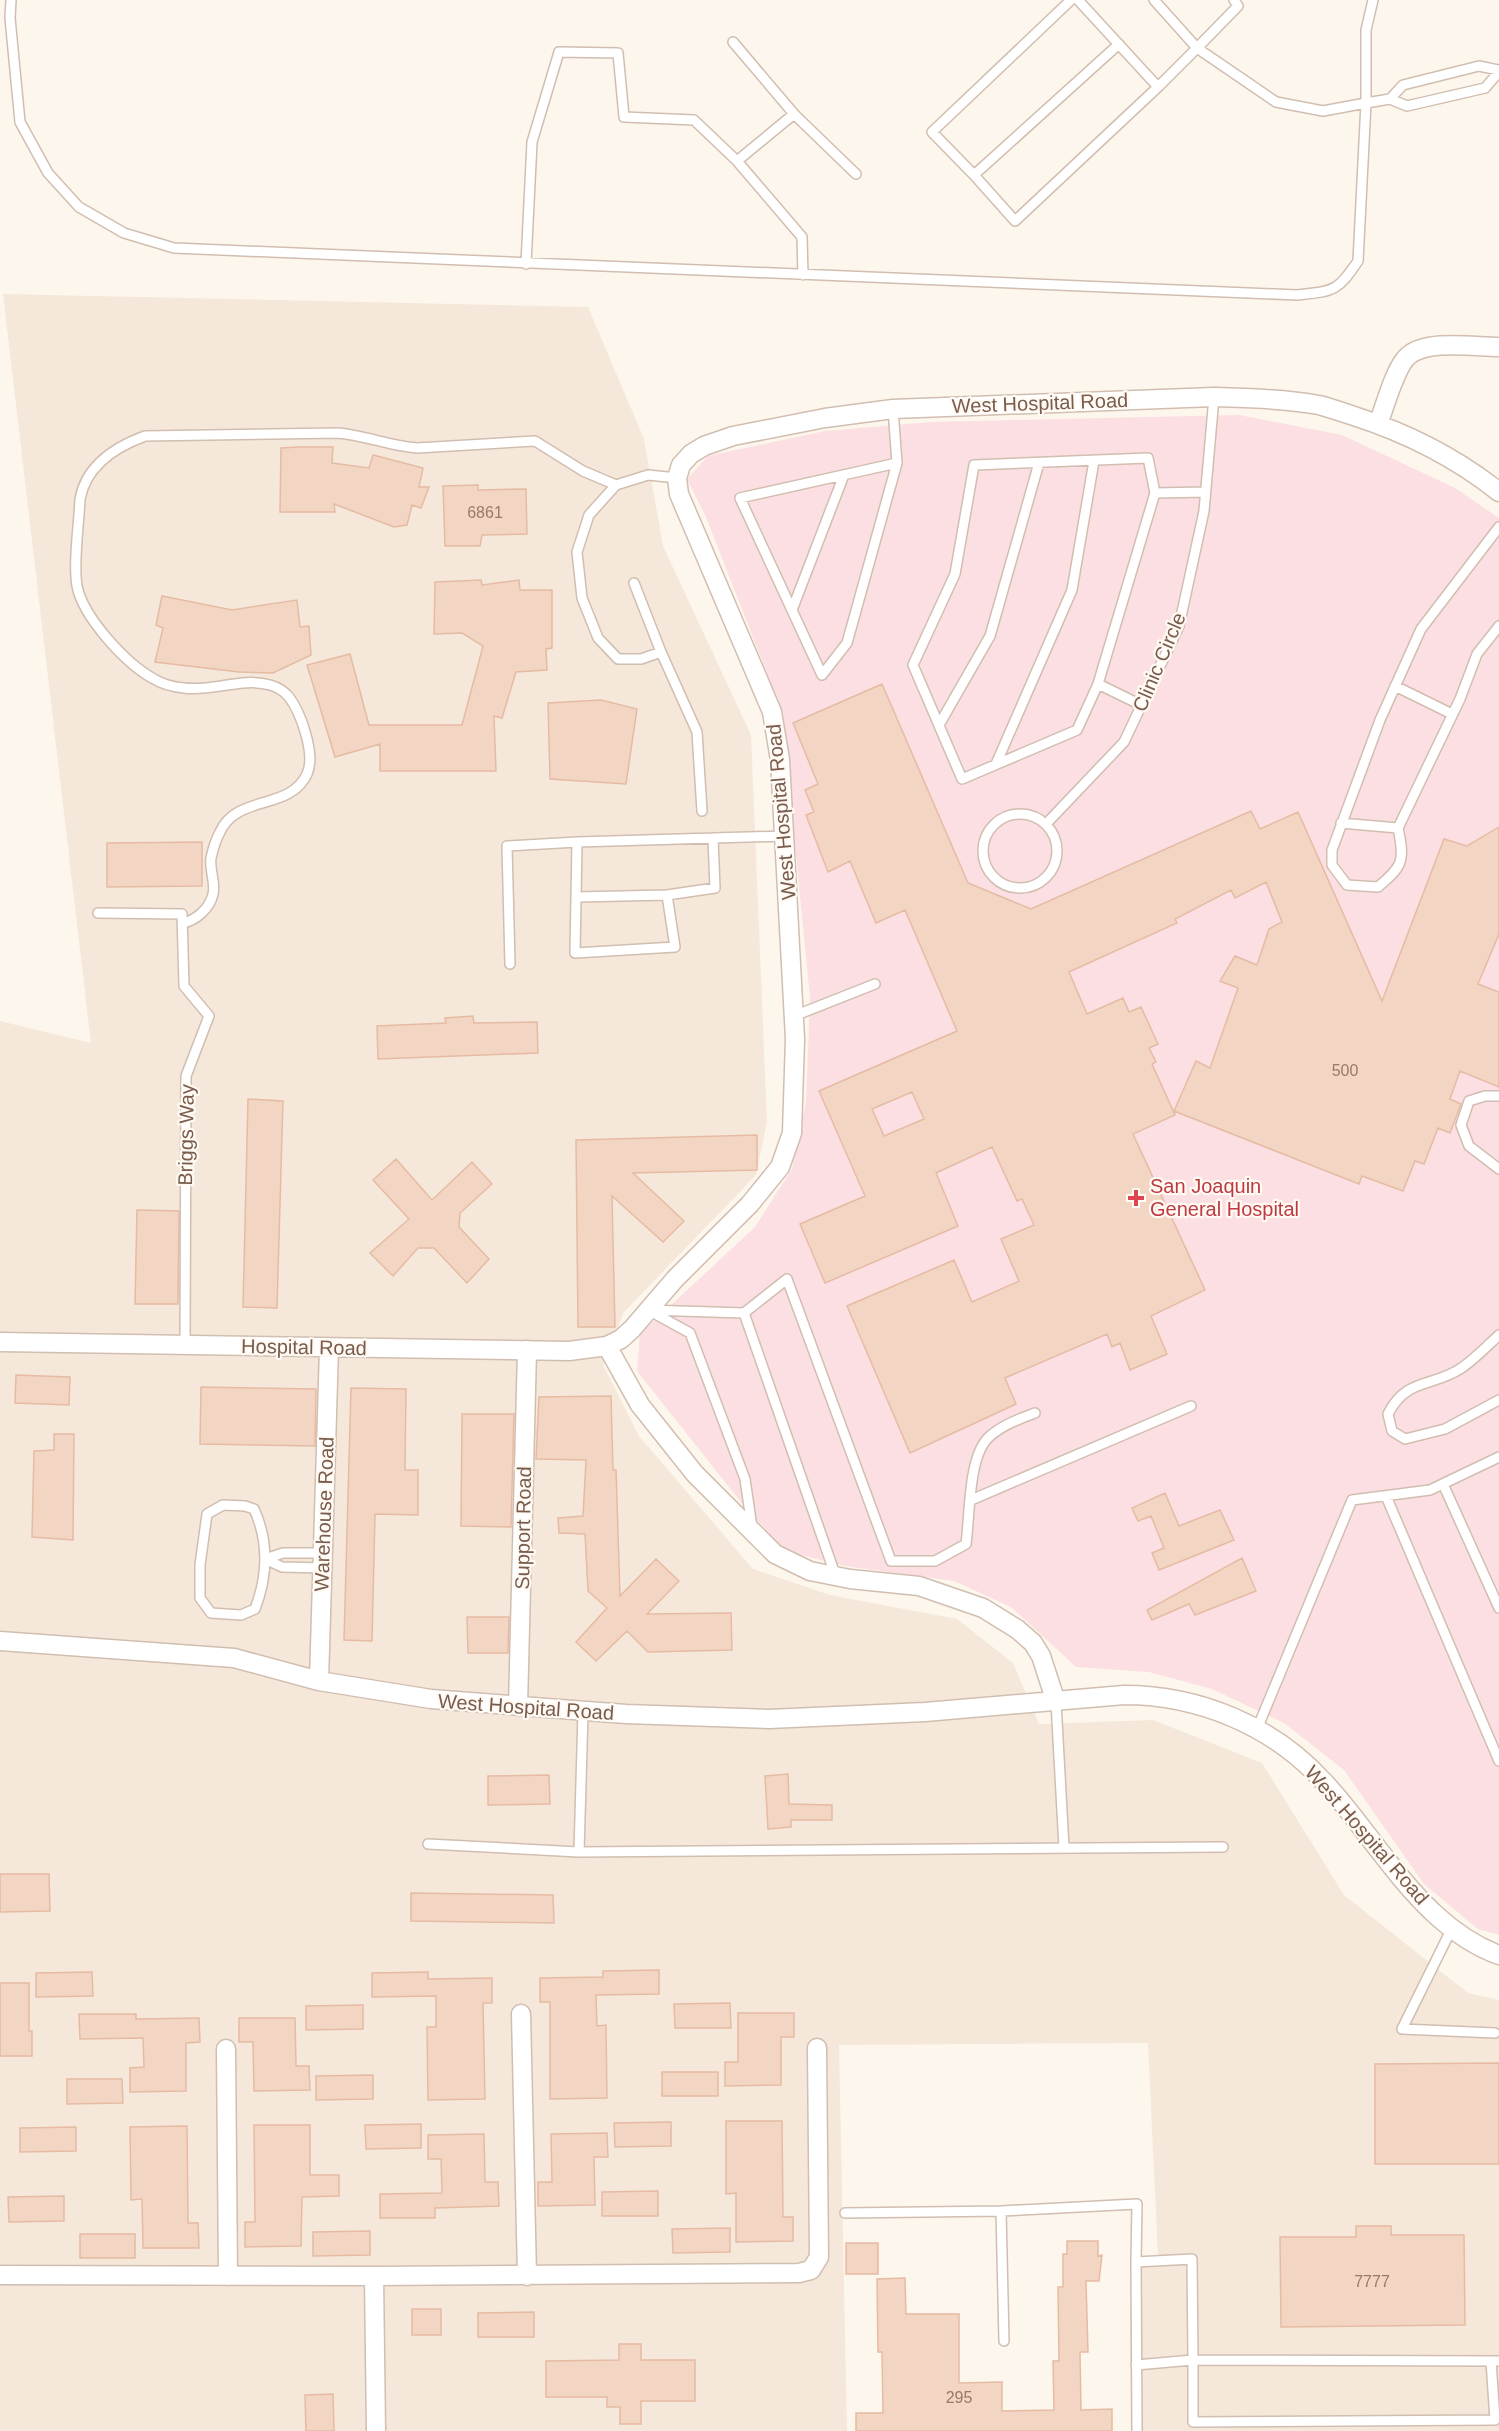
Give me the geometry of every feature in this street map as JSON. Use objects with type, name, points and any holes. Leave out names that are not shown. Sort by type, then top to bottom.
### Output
[{"type":"street","points":[[1378,424],[1401,364],[1408,356],[1422,348],[1436,346],[1499,347]]},
{"type":"street","name":"West Hospital Road","points":[[607,1346],[626,1334],[675,1279],[750,1204],[780,1167],[792,1133],[794,1113],[794,1016],[780,760],[772,712],[679,494],[677,478],[681,465],[691,454],[705,446],[733,436],[825,418],[893,409],[1214,397],[1259,398],[1320,406],[1378,424],[1416,439],[1455,461],[1499,492]]},
{"type":"street","name":"Hospital Road","points":[[0,1342],[569,1351],[607,1346]]},
{"type":"street","points":[[607,1346],[640,1406],[695,1474],[776,1554],[810,1571],[836,1577],[920,1586],[983,1608],[1017,1629],[1033,1643],[1041,1656],[1056,1702]]},
{"type":"street","name":"Warehouse Road","points":[[319,1681],[329,1348]]},
{"type":"street","name":"Support Road","points":[[518,1706],[527,1350]]},
{"type":"street","name":"West Hospital Road","points":[[0,1641],[234,1658],[319,1681],[430,1699],[583,1712],[769,1719],[925,1712],[1149,1695],[1188,1702],[1229,1715],[1289,1748],[1324,1781],[1411,1892],[1452,1928],[1482,1949],[1499,1955]]},
{"type":"street","points":[[521,2014],[527,2276]]},
{"type":"street","points":[[0,2275],[527,2276],[811,2270],[819,2258],[817,2048]]},
{"type":"street","points":[[226,2049],[228,2276]]},
{"type":"street","points":[[374,2276],[376,2431]]},
{"type":"lane","points":[[11,0],[10,18],[20,122],[48,173],[79,207],[124,233],[174,248],[1297,294],[1330,291],[1344,282],[1358,261],[1366,103],[1366,30],[1373,0]]},
{"type":"lane","points":[[1071,0],[933,132],[1015,221],[1197,48],[1238,6],[1234,0]]},
{"type":"lane","points":[[1078,0],[1158,87]]},
{"type":"lane","points":[[1154,0],[1197,48],[1276,102],[1323,111],[1390,99],[1407,106],[1485,88],[1499,71],[1479,66],[1403,86],[1390,99]]},
{"type":"lane","points":[[733,42],[794,114],[856,174]]},
{"type":"lane","points":[[974,175],[1119,44]]},
{"type":"lane","points":[[526,264],[532,142],[559,52],[618,52],[624,117],[694,120],[737,161],[802,237],[803,275]]},
{"type":"lane","points":[[737,161],[794,114]]},
{"type":"lane","name":"Clinic Circle","points":[[1046,825],[1124,742],[1179,626],[1204,511],[1214,397]]},
{"type":"lane","points":[[893,409],[897,463],[847,643],[822,675],[740,498],[897,463]]},
{"type":"lane","points":[[98,913],[182,914],[182,923],[188,922],[205,911],[214,893],[211,858],[221,828],[235,813],[245,807],[284,796],[294,790],[307,773],[310,753],[302,725],[289,697],[282,690],[256,682],[202,689],[183,688],[155,680],[130,662],[99,627],[83,602],[76,574],[82,489],[91,471],[98,464],[123,446],[145,436],[337,433],[400,447],[430,448],[535,441],[583,471],[616,484]]},
{"type":"lane","points":[[1149,458],[1155,493],[1098,684],[1077,730],[962,779],[913,664],[955,574],[974,465],[1094,461],[1149,458]]},
{"type":"lane","points":[[996,764],[1072,590],[1094,461]]},
{"type":"lane","points":[[939,725],[990,636],[1039,463]]},
{"type":"lane","points":[[661,652],[641,659],[618,659],[598,638],[582,597],[578,552],[589,514],[616,484],[648,475],[677,478]]},
{"type":"lane","points":[[792,610],[844,475]]},
{"type":"lane","points":[[1155,493],[1205,492]]},
{"type":"lane","points":[[1499,527],[1421,628],[1380,720],[1332,850],[1332,865],[1347,885],[1378,887],[1397,870],[1403,850],[1398,828],[1452,714],[1477,654],[1499,626]]},
{"type":"lane","points":[[634,583],[661,652],[697,732],[702,811]]},
{"type":"lane","points":[[1098,684],[1141,705]]},
{"type":"lane","points":[[1395,686],[1452,714]]},
{"type":"lane","points":[[1012,814],[1030,816],[1046,825],[1057,847],[1052,871],[1032,886],[1020,888],[1007,886],[996,880],[988,871],[983,860],[982,848],[985,836],[992,826],[1012,814]]},
{"type":"lane","points":[[1341,823],[1398,828]]},
{"type":"lane","points":[[510,964],[507,846],[784,836]]},
{"type":"lane","points":[[576,897],[667,895],[714,888],[713,838]]},
{"type":"lane","points":[[577,842],[575,953],[675,947],[667,895]]},
{"type":"lane","name":"Briggs Way","points":[[182,923],[184,986],[209,1016],[186,1077],[185,1345]]},
{"type":"lane","points":[[794,1016],[875,984]]},
{"type":"lane","points":[[1499,1096],[1485,1096],[1469,1101],[1461,1125],[1469,1146],[1499,1169]]},
{"type":"lane","points":[[648,1310],[744,1313],[787,1279],[891,1561],[935,1561],[966,1544],[977,1454],[988,1437],[1006,1425],[1035,1413]]},
{"type":"lane","points":[[648,1310],[690,1333],[745,1479],[752,1531]]},
{"type":"lane","points":[[744,1313],[836,1577]]},
{"type":"lane","points":[[1499,1335],[1460,1369],[1420,1384],[1396,1399],[1388,1414],[1392,1431],[1405,1439],[1445,1429],[1499,1400]]},
{"type":"lane","points":[[971,1500],[1191,1406]]},
{"type":"lane","points":[[1257,1730],[1352,1500],[1430,1490],[1499,1457]]},
{"type":"lane","points":[[1443,1484],[1499,1608]]},
{"type":"lane","points":[[1386,1496],[1499,1761]]},
{"type":"lane","points":[[223,1505],[245,1506],[254,1509],[262,1527],[265,1559],[264,1587],[255,1609],[241,1615],[211,1613],[200,1598],[200,1565],[207,1514],[223,1505]]},
{"type":"lane","points":[[265,1559],[283,1553],[323,1560]]},
{"type":"lane","points":[[265,1559],[282,1567],[323,1560]]},
{"type":"lane","points":[[1056,1702],[1064,1848]]},
{"type":"lane","points":[[579,1852],[583,1712]]},
{"type":"lane","points":[[428,1844],[579,1852],[1223,1847]]},
{"type":"lane","points":[[1452,1928],[1402,2029],[1495,2033]]},
{"type":"lane","points":[[845,2213],[1001,2211],[1137,2204],[1137,2431]]},
{"type":"lane","points":[[1001,2211],[1004,2341]]},
{"type":"lane","points":[[1136,2262],[1192,2259],[1193,2360],[1193,2422],[1495,2420],[1495,2361],[1193,2360],[1136,2365]]},
{"type":"shaded area","points":[[3,294],[588,307],[644,439],[663,546],[751,735],[767,1122],[756,1175],[624,1312],[603,1365],[639,1436],[753,1569],[830,1595],[957,1619],[1013,1663],[1039,1724],[1153,1720],[1262,1763],[1344,1895],[1468,1993],[1499,2000],[1499,2431],[1131,2431],[1130,2258],[1158,2258],[1148,2043],[839,2045],[847,2431],[0,2431],[0,1021],[91,1043]]},
{"type":"shaded area","name":"San Joaquin General Hospital","points":[[1239,415],[1342,435],[1455,488],[1499,518],[1499,1935],[1478,1929],[1424,1884],[1344,1770],[1284,1723],[1212,1689],[1149,1672],[1076,1667],[1011,1607],[954,1581],[845,1566],[785,1551],[740,1501],[637,1371],[640,1334],[755,1227],[792,1169],[806,1102],[810,998],[782,712],[706,517],[687,479],[708,456],[825,431],[931,422]]},
{"type":"building","points":[[333,447],[332,463],[369,468],[373,455],[423,468],[419,487],[429,487],[421,508],[412,505],[407,525],[394,527],[334,504],[335,512],[280,512],[281,448]]},
{"type":"building","points":[[478,485],[478,490],[526,489],[527,534],[482,535],[480,546],[445,546],[443,486]]},
{"type":"building","points":[[481,580],[482,585],[519,580],[520,590],[552,590],[552,648],[546,649],[547,670],[516,672],[502,718],[494,716],[496,771],[380,771],[380,744],[335,757],[307,665],[350,654],[369,725],[462,725],[483,646],[462,633],[434,634],[435,582]]},
{"type":"building","points":[[162,596],[232,610],[297,600],[300,627],[309,626],[311,655],[273,673],[239,672],[155,662],[163,628],[156,625]]},
{"type":"building","points":[[882,684],[968,883],[1031,909],[1251,811],[1260,829],[1298,812],[1382,1001],[1444,839],[1467,846],[1499,827],[1499,934],[1478,984],[1499,992],[1499,1087],[1460,1071],[1450,1099],[1461,1104],[1450,1133],[1438,1128],[1424,1164],[1415,1161],[1403,1191],[1362,1176],[1359,1184],[1174,1111],[1196,1061],[1210,1068],[1238,988],[1220,981],[1235,956],[1257,965],[1269,929],[1282,922],[1266,882],[1235,898],[1231,890],[1175,919],[1177,923],[1069,972],[1087,1014],[1123,998],[1129,1012],[1141,1007],[1158,1044],[1149,1048],[1156,1062],[1152,1064],[1175,1115],[1133,1134],[1205,1290],[1151,1316],[1167,1354],[1130,1370],[1120,1343],[1112,1347],[1107,1334],[1005,1378],[1016,1404],[910,1453],[847,1306],[954,1260],[972,1302],[1019,1281],[1001,1239],[1034,1225],[1022,1199],[1017,1201],[992,1147],[936,1173],[958,1226],[825,1283],[800,1224],[865,1196],[819,1091],[957,1031],[905,910],[876,923],[850,861],[828,872],[806,815],[814,812],[805,790],[818,784],[793,723]],"holes":[[[912,1092],[924,1119],[884,1136],[872,1109]]]},
{"type":"building","points":[[601,700],[637,709],[626,784],[550,779],[548,703]]},
{"type":"building","points":[[202,842],[202,886],[107,887],[107,843]]},
{"type":"building","points":[[473,1016],[474,1023],[537,1022],[538,1053],[378,1059],[377,1026],[446,1023],[445,1018]]},
{"type":"building","points":[[248,1099],[283,1101],[277,1308],[243,1307]]},
{"type":"building","points":[[757,1135],[757,1170],[633,1173],[684,1221],[663,1242],[612,1196],[615,1327],[578,1327],[576,1140]]},
{"type":"building","points":[[396,1159],[432,1200],[472,1162],[492,1184],[460,1213],[459,1227],[489,1259],[467,1283],[434,1248],[418,1248],[393,1276],[370,1253],[409,1219],[373,1180]]},
{"type":"building","points":[[137,1210],[179,1211],[178,1304],[135,1304]]},
{"type":"building","points":[[16,1375],[70,1377],[69,1405],[15,1403]]},
{"type":"building","points":[[201,1387],[316,1389],[315,1446],[200,1444]]},
{"type":"building","points":[[351,1388],[406,1389],[405,1470],[418,1470],[418,1515],[375,1514],[372,1641],[344,1640]]},
{"type":"building","points":[[611,1396],[620,1596],[656,1559],[679,1581],[647,1614],[731,1613],[732,1650],[648,1652],[627,1631],[596,1661],[576,1642],[607,1608],[588,1591],[585,1534],[559,1533],[558,1518],[583,1516],[586,1460],[536,1459],[539,1397]]},
{"type":"building","points":[[462,1414],[514,1414],[511,1527],[461,1526]]},
{"type":"building","points":[[54,1434],[74,1434],[73,1540],[32,1537],[34,1451],[54,1450]]},
{"type":"building","points":[[1165,1493],[1179,1526],[1220,1510],[1234,1540],[1159,1570],[1152,1553],[1164,1548],[1151,1516],[1138,1521],[1132,1508]]},
{"type":"building","points":[[1242,1558],[1256,1591],[1195,1615],[1189,1604],[1152,1620],[1147,1610]]},
{"type":"building","points":[[467,1617],[509,1617],[508,1653],[468,1653]]},
{"type":"building","points":[[788,1774],[789,1804],[832,1805],[832,1820],[791,1820],[791,1827],[768,1829],[765,1776]]},
{"type":"building","points":[[549,1775],[550,1804],[488,1805],[488,1776]]},
{"type":"building","points":[[0,1874],[49,1874],[50,1911],[0,1912]]},
{"type":"building","points":[[411,1893],[553,1895],[554,1923],[411,1921]]},
{"type":"building","points":[[659,1970],[659,1994],[596,1995],[597,2026],[606,2025],[607,2098],[550,2099],[550,2002],[540,2002],[540,1978],[603,1977],[603,1971]]},
{"type":"building","points":[[92,1972],[93,1996],[36,1997],[36,1973]]},
{"type":"building","points":[[428,1972],[428,1979],[492,1978],[492,2003],[483,2003],[485,2099],[428,2100],[427,2027],[436,2027],[436,1996],[372,1997],[372,1973]]},
{"type":"building","points":[[0,1983],[29,1983],[29,2031],[32,2031],[32,2056],[0,2056]]},
{"type":"building","points":[[730,2003],[731,2028],[675,2028],[674,2004]]},
{"type":"building","points":[[363,2005],[363,2029],[306,2030],[306,2006]]},
{"type":"building","points":[[738,2013],[794,2013],[794,2037],[781,2037],[781,2085],[725,2086],[725,2062],[738,2062]]},
{"type":"building","points":[[79,2014],[136,2014],[136,2019],[199,2018],[200,2042],[186,2043],[186,2091],[130,2092],[130,2068],[144,2067],[143,2038],[80,2039]]},
{"type":"building","points":[[239,2018],[295,2018],[296,2066],[309,2066],[310,2090],[254,2091],[253,2042],[239,2042]]},
{"type":"building","points":[[1499,2063],[1499,2164],[1375,2164],[1375,2064]]},
{"type":"building","points":[[662,2072],[718,2072],[718,2096],[662,2096]]},
{"type":"building","points":[[373,2075],[373,2099],[316,2100],[316,2076]]},
{"type":"building","points":[[67,2079],[122,2079],[123,2103],[67,2104]]},
{"type":"building","points":[[726,2121],[782,2121],[783,2217],[793,2217],[793,2241],[736,2242],[736,2193],[726,2194]]},
{"type":"building","points":[[671,2122],[671,2146],[615,2147],[614,2123]]},
{"type":"building","points":[[421,2124],[421,2148],[366,2149],[365,2125]]},
{"type":"building","points":[[254,2125],[310,2125],[310,2175],[339,2175],[339,2196],[302,2197],[301,2246],[245,2247],[245,2222],[255,2222]]},
{"type":"building","points":[[187,2126],[188,2223],[198,2223],[199,2248],[143,2248],[142,2199],[131,2200],[130,2127]]},
{"type":"building","points":[[76,2127],[76,2151],[20,2152],[20,2128]]},
{"type":"building","points":[[607,2133],[608,2157],[594,2157],[595,2205],[538,2206],[538,2182],[552,2182],[551,2134]]},
{"type":"building","points":[[484,2134],[485,2182],[498,2182],[499,2206],[435,2208],[435,2218],[380,2218],[380,2194],[442,2193],[441,2159],[428,2159],[428,2135]]},
{"type":"building","points":[[658,2191],[658,2216],[602,2216],[602,2192]]},
{"type":"building","points":[[64,2196],[64,2221],[9,2222],[8,2197]]},
{"type":"building","points":[[1356,2226],[1391,2226],[1391,2235],[1464,2235],[1465,2325],[1281,2327],[1280,2237],[1356,2237]]},
{"type":"building","points":[[730,2228],[730,2252],[673,2253],[672,2229]]},
{"type":"building","points":[[370,2231],[370,2255],[313,2256],[313,2232]]},
{"type":"building","points":[[80,2234],[135,2234],[135,2258],[80,2258]]},
{"type":"building","points":[[1067,2241],[1098,2241],[1098,2256],[1102,2255],[1099,2281],[1086,2281],[1088,2352],[1080,2352],[1081,2410],[1112,2409],[1112,2431],[856,2431],[856,2413],[883,2413],[882,2352],[878,2352],[877,2279],[905,2278],[906,2314],[959,2314],[959,2383],[1002,2382],[1002,2411],[1054,2410],[1053,2361],[1059,2361],[1058,2287],[1063,2287],[1063,2254],[1067,2254]]},
{"type":"building","points":[[846,2243],[878,2243],[878,2274],[846,2274]]},
{"type":"building","points":[[412,2309],[441,2309],[441,2335],[412,2335]]},
{"type":"building","points":[[534,2312],[534,2337],[478,2337],[478,2313]]},
{"type":"building","points":[[619,2344],[641,2344],[641,2360],[695,2360],[695,2401],[641,2401],[641,2424],[620,2424],[620,2407],[607,2407],[607,2397],[546,2397],[546,2361],[619,2360]]},
{"type":"building","points":[[333,2394],[334,2431],[306,2431],[305,2395]]},
{"type":"place","name":"San Joaquin General Hospital","points":[[1136,1198]]}]
